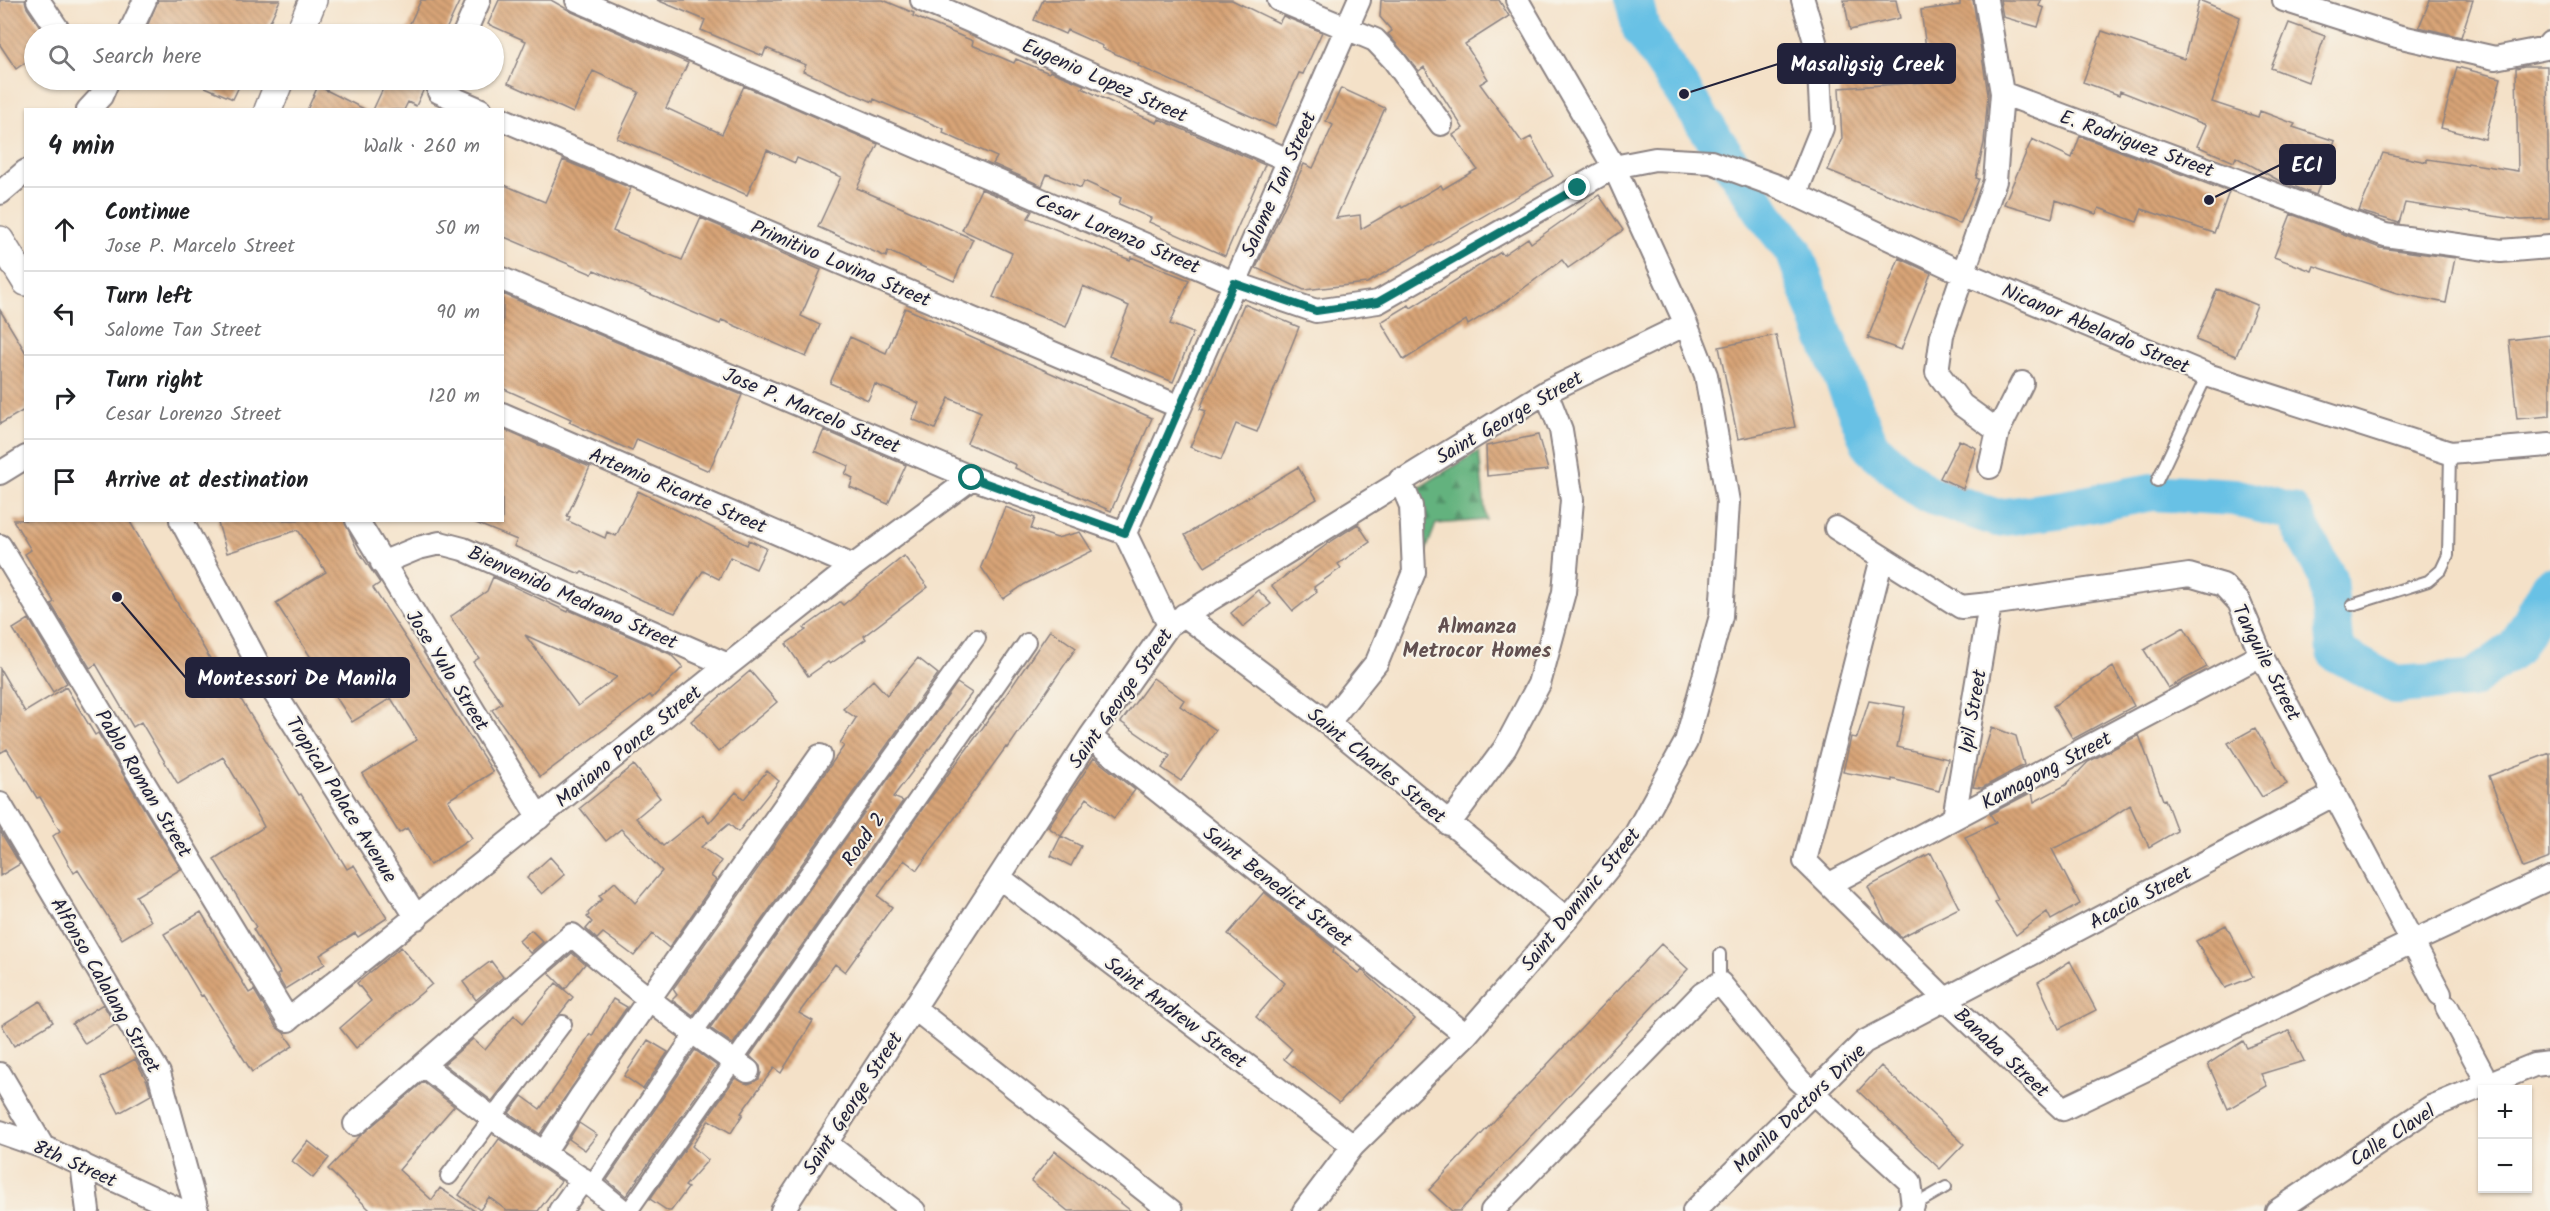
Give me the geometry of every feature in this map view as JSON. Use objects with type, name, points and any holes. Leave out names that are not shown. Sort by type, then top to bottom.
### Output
[{"type":"street","points":[[38,0],[54,24]]},
{"type":"street","points":[[134,24],[146,0]]},
{"type":"street","points":[[303,24],[313,0]]},
{"type":"street","points":[[468,24],[479,0]]},
{"type":"street","name":"Cesar Lorenzo Street","points":[[577,0],[1234,283],[1316,311],[1378,302],[1614,167],[1655,159]]},
{"type":"street","name":"Eugenio Lopez Street","points":[[922,0],[1288,160]]},
{"type":"street","points":[[1279,0],[1375,40],[1394,60],[1441,124]]},
{"type":"street","name":"Salome Tan Street","points":[[1125,533],[1359,0]]},
{"type":"street","name":"Saint Dominic Street","points":[[1304,1211],[1353,1146],[1466,1035],[1567,919],[1635,835],[1686,742],[1721,616],[1728,502],[1706,375],[1686,324],[1614,167],[1516,0]]},
{"type":"street","points":[[1795,195],[1822,128],[1818,52],[1803,0]]},
{"type":"street","points":[[1986,0],[2002,93],[1995,181],[1942,335],[1937,372],[1962,405],[1998,431]]},
{"type":"street","points":[[2284,0],[2397,36],[2495,58],[2549,50]]},
{"type":"street","points":[[269,108],[276,90]]},
{"type":"street","name":"E. Rodriguez Street","points":[[2002,93],[2385,236],[2501,251],[2550,247]]},
{"type":"street","points":[[439,94],[476,108]]},
{"type":"street","name":"Primitivo Lovina Street","points":[[504,120],[1180,407]]},
{"type":"street","name":"Nicanor Abelardo Street","points":[[1655,159],[1711,162],[1746,174],[1962,272],[2207,375],[2450,453],[2550,445]]},
{"type":"street","points":[[0,193],[24,173]]},
{"type":"street","points":[[0,240],[24,279]]},
{"type":"street","name":"Jose P. Marcelo Street","points":[[504,280],[972,478],[1125,533]]},
{"type":"street","name":"Saint George Street","points":[[782,1211],[1090,737],[1177,620],[1400,480],[1546,392],[1686,324]]},
{"type":"street","points":[[1990,467],[1998,431],[2022,383]]},
{"type":"street","points":[[1449,824],[1505,748],[1539,684],[1564,591],[1572,500],[1561,430],[1546,392]]},
{"type":"street","name":"Artemio Ricarte Street","points":[[504,415],[853,566]]},
{"type":"street","points":[[0,472],[24,458]]},
{"type":"street","name":"Mariano Ponce Street","points":[[288,1020],[728,665],[853,566],[972,478]]},
{"type":"street","points":[[1328,723],[1377,662],[1413,572],[1411,506],[1400,480]]},
{"type":"street","name":"Tropical Palace Avenue","points":[[182,522],[267,681],[417,918]]},
{"type":"street","name":"Jose Yulo Street","points":[[358,522],[539,818]]},
{"type":"street","name":"Tanguile Street","points":[[1836,528],[1961,607],[2189,575],[2223,585],[2239,602],[2261,655],[2488,1084]]},
{"type":"street","points":[[1125,533],[1177,620]]},
{"type":"street","name":"Bienvenido Medrano Street","points":[[382,563],[418,548],[440,543],[463,549],[728,665]]},
{"type":"street","name":"Pablo Roman Street","points":[[0,546],[288,1020]]},
{"type":"street","name":"Banaba Street","points":[[1882,558],[1805,861],[1945,999],[2062,1109],[2550,878]]},
{"type":"street","name":"Ipil Street","points":[[1954,818],[1990,604]]},
{"type":"street","name":"Saint Charles Street","points":[[1177,620],[1328,723],[1567,919]]},
{"type":"street","points":[[560,1211],[587,1182],[977,638]]},
{"type":"street","name":"Road 2","points":[[629,1211],[740,1066],[1027,642]]},
{"type":"street","name":"Kamagong Street","points":[[1830,884],[2261,655]]},
{"type":"street","name":"Saint Benedict Street","points":[[1090,737],[1466,1035]]},
{"type":"street","points":[[544,1153],[581,1096],[650,1002],[820,756]]},
{"type":"street","name":"Acacia Street","points":[[1945,999],[2335,794]]},
{"type":"street","name":"Alfonso Calalang Street","points":[[0,804],[159,1073],[197,1211]]},
{"type":"street","name":"Saint Andrew Street","points":[[1000,878],[1353,1146]]},
{"type":"street","points":[[355,1124],[572,935],[650,1002],[740,1066]]},
{"type":"street","points":[[1492,1211],[1702,994],[1720,983],[1812,1092],[1910,1182],[1912,1208]]},
{"type":"street","name":"Manila Doctors Drive","points":[[1694,1211],[1864,1042],[1945,999]]},
{"type":"street","points":[[914,1008],[1171,1211]]},
{"type":"street","points":[[449,1176],[563,1024]]},
{"type":"street","name":"Calle Clavel","points":[[2277,1211],[2431,1107],[2534,1065],[2550,1063]]},
{"type":"street","points":[[423,1065],[492,1118],[587,1182],[623,1211]]},
{"type":"street","points":[[0,1074],[44,1147]]},
{"type":"street","name":"8th Street","points":[[0,1132],[44,1147],[182,1211]]},
{"type":"street","points":[[826,1144],[914,1211]]},
{"type":"street","points":[[82,1164],[88,1211]]},
{"type":"lane","points":[[2157,480],[2207,375]]},
{"type":"lane","points":[[2352,604],[2428,580],[2441,570],[2448,555],[2450,453]]},
{"type":"lane","points":[[1720,954],[1720,983]]},
{"type":"lane","points":[[1912,1208],[1946,1187]]},
{"type":"green space","points":[[1479,451],[1486,520],[1436,524],[1422,561],[1418,488]]},
{"type":"building","points":[[0,0],[25,0],[27,8],[38,24],[24,24],[24,63],[16,69],[0,45]]},
{"type":"building","points":[[158,0],[280,0],[269,24],[148,24]]},
{"type":"building","points":[[421,0],[460,0],[449,24],[410,24]]},
{"type":"building","points":[[499,0],[551,0],[572,12],[688,63],[666,108],[722,134],[744,86],[878,144],[857,188],[973,239],[954,281],[888,251],[886,257],[818,227],[841,177],[797,158],[795,163],[767,150],[747,195],[617,138],[639,92],[593,71],[573,113],[508,83],[526,41],[504,31],[504,24],[488,24]]},
{"type":"building","points":[[657,0],[883,0],[914,13],[913,16],[973,41],[972,45],[1014,63],[1016,59],[1049,73],[1050,71],[1084,85],[1082,88],[1157,123],[1159,119],[1265,165],[1225,256],[1149,222],[1151,218],[1119,204],[1121,198],[1084,181],[1081,188],[1047,174],[1042,186],[993,164],[997,157],[943,133],[944,129],[874,99],[873,102],[838,87],[803,71],[806,65],[766,48],[763,56],[701,30],[705,20]]},
{"type":"building","points":[[1043,0],[1232,0],[1279,23],[1283,16],[1322,32],[1303,74],[1299,73],[1275,127],[1138,66],[1139,64],[1067,30],[1065,34],[1034,20]]},
{"type":"building","points":[[1381,0],[1499,0],[1509,16],[1465,44],[1488,79],[1480,84],[1522,142],[1531,137],[1553,176],[1367,283],[1304,290],[1256,268],[1304,164],[1313,168],[1333,125],[1326,121],[1341,88],[1385,108],[1336,218],[1360,215],[1361,229],[1441,185],[1443,189],[1477,169],[1453,135],[1463,128],[1424,67],[1419,71],[1388,34],[1392,31],[1380,17]]},
{"type":"building","points":[[1844,0],[1896,0],[1900,18],[1850,30]]},
{"type":"building","points":[[1960,0],[1973,0],[1988,94],[1984,143],[1976,178],[1979,179],[1960,224],[1828,170],[1842,138],[1839,88],[1925,82],[1923,64],[1928,64],[1921,10],[1960,5]]},
{"type":"building","points":[[2000,0],[2041,0],[2039,6],[2044,8],[2038,27],[2003,17]]},
{"type":"building","points":[[2199,0],[2240,17],[2212,102],[2258,117],[2260,111],[2295,124],[2293,127],[2335,141],[2316,195],[2278,180],[2236,157],[2234,162],[2197,146],[2206,125],[2120,91],[2119,95],[2083,82],[2102,31],[2184,59]]},
{"type":"building","points":[[2430,0],[2473,0],[2461,37],[2419,27]]},
{"type":"building","points":[[2289,23],[2325,36],[2308,82],[2271,68]]},
{"type":"building","points":[[2547,66],[2549,219],[2521,220],[2405,203],[2399,223],[2359,211],[2383,153],[2427,162],[2427,159],[2467,165],[2468,163],[2518,171],[2516,68]]},
{"type":"building","points":[[2457,67],[2501,78],[2485,139],[2441,128]]},
{"type":"building","points":[[212,90],[237,90],[233,99]]},
{"type":"building","points":[[316,90],[326,90],[362,108],[308,108]]},
{"type":"building","points":[[382,90],[423,90],[416,106],[408,102],[405,108],[374,108]]},
{"type":"building","points":[[2080,136],[2229,192],[2214,233],[2142,209],[2137,222],[2099,208],[2096,214],[2056,200],[2052,218],[2004,204],[2032,139],[2072,158]]},
{"type":"building","points":[[563,160],[631,188],[613,231],[682,260],[701,218],[821,270],[801,316],[820,325],[806,357],[722,320],[720,324],[594,270],[592,274],[504,237],[504,185],[545,202]]},
{"type":"building","points":[[981,189],[1032,211],[1028,218],[1130,260],[1131,257],[1189,280],[1170,324],[1193,333],[1173,382],[1109,356],[1129,306],[1083,286],[1066,327],[993,297],[1012,253],[962,230]]},
{"type":"building","points":[[1599,195],[1623,230],[1568,268],[1562,260],[1505,302],[1468,325],[1466,320],[1404,360],[1381,322],[1409,305],[1411,308],[1501,252],[1503,255],[1528,238],[1531,243]]},
{"type":"building","points":[[2291,214],[2380,248],[2455,258],[2446,303],[2397,293],[2314,266],[2312,271],[2274,257]]},
{"type":"building","points":[[1899,258],[1931,273],[1901,350],[1868,338]]},
{"type":"building","points":[[2217,289],[2257,305],[2236,356],[2196,340]]},
{"type":"building","points":[[504,294],[742,395],[709,471],[637,439],[632,451],[569,422],[571,419],[504,389]]},
{"type":"building","points":[[1244,304],[1299,327],[1257,432],[1236,424],[1221,460],[1190,447],[1206,411],[1200,409]]},
{"type":"building","points":[[905,308],[1152,418],[1111,511],[1015,468],[1016,465],[967,443],[981,412],[949,398],[935,429],[912,419],[919,403],[875,384],[868,400],[830,383],[850,337],[886,353]]},
{"type":"building","points":[[0,310],[24,350],[24,410],[0,424]]},
{"type":"building","points":[[1776,335],[1795,427],[1738,439],[1719,347]]},
{"type":"building","points":[[2550,335],[2550,416],[2517,419],[2509,340]]},
{"type":"building","points":[[504,430],[590,467],[567,516],[570,517],[568,521],[605,538],[607,532],[616,536],[638,491],[747,545],[749,540],[766,548],[756,569],[730,557],[719,579],[703,571],[675,613],[582,572],[580,574],[514,546],[517,540],[473,522],[504,522]]},
{"type":"building","points":[[824,430],[906,465],[888,504],[850,487],[853,478],[845,474],[849,466],[815,451]]},
{"type":"building","points":[[1538,435],[1548,470],[1487,476],[1486,446]]},
{"type":"building","points":[[1959,440],[1976,448],[1963,489],[1940,478]]},
{"type":"building","points":[[1298,467],[1317,499],[1205,567],[1185,535]]},
{"type":"building","points":[[1005,507],[1035,518],[1031,529],[1057,538],[1080,532],[1092,551],[1025,584],[1003,599],[981,567]]},
{"type":"building","points":[[13,520],[24,520],[24,522],[130,522],[223,681],[228,678],[347,869],[354,865],[387,918],[358,937],[355,933],[320,955],[325,964],[285,989],[277,975],[280,973],[253,929],[256,927],[214,859],[264,827],[260,819],[223,757],[178,784],[141,722],[133,727],[96,664],[90,668],[51,604],[54,602],[25,554],[31,550]]},
{"type":"building","points":[[218,522],[345,522],[357,549],[380,583],[373,588],[493,772],[448,800],[472,838],[430,865],[407,828],[399,833],[362,774],[417,740],[391,698],[352,722],[276,603],[326,572],[298,530],[227,553]]},
{"type":"building","points":[[1358,524],[1370,542],[1338,564],[1341,568],[1314,587],[1317,592],[1293,611],[1272,586]]},
{"type":"building","points":[[904,556],[928,587],[864,636],[866,639],[808,676],[786,644],[840,602],[843,605]]},
{"type":"building","points":[[493,577],[568,612],[569,610],[670,654],[683,667],[652,698],[650,695],[540,777],[492,710],[502,703],[473,662],[479,658],[450,617],[487,591]],"holes":[[[525,635],[617,677],[578,706]]]},
{"type":"building","points":[[1258,590],[1271,604],[1243,627],[1231,613]]},
{"type":"building","points":[[29,619],[67,683],[53,692],[13,629]]},
{"type":"building","points":[[2184,627],[2207,667],[2168,688],[2144,650]]},
{"type":"building","points":[[1050,630],[1076,648],[1008,748],[1006,747],[917,870],[904,860],[878,896],[892,907],[845,972],[835,964],[799,1013],[813,1021],[781,1073],[774,1068],[741,1113],[743,1114],[731,1133],[709,1120],[692,1146],[708,1160],[685,1186],[688,1188],[671,1211],[650,1199],[735,1078],[748,1084],[759,1079],[760,1066],[750,1056],[923,808],[998,707]]},
{"type":"building","points":[[918,658],[938,674],[693,1016],[672,1000],[677,995],[673,989],[844,746],[840,743],[856,718],[843,709],[873,680],[887,695]]},
{"type":"building","points":[[2113,667],[2134,706],[2073,739],[2053,706]]},
{"type":"building","points":[[0,669],[25,712],[66,687],[95,735],[98,733],[181,869],[136,896],[151,921],[122,939],[78,870],[74,873],[53,836],[60,831],[40,797],[37,798],[7,749],[0,753]]},
{"type":"building","points":[[750,671],[777,702],[718,752],[691,721]]},
{"type":"building","points":[[1153,678],[1184,700],[1180,706],[1216,730],[1181,781],[1162,768],[1170,756],[1121,722]]},
{"type":"building","points":[[957,683],[972,693],[893,797],[903,801],[733,1044],[710,1028]]},
{"type":"building","points":[[1869,701],[1905,707],[1897,747],[1948,759],[1939,791],[1892,779],[1892,781],[1843,772],[1851,737],[1857,738]]},
{"type":"building","points":[[1992,727],[2016,736],[2024,765],[1982,788],[1973,787]]},
{"type":"building","points":[[2255,728],[2287,784],[2262,797],[2228,743]]},
{"type":"building","points":[[2139,735],[2177,831],[2149,847],[2130,805],[2089,832],[2052,849],[2080,904],[2051,920],[2047,912],[2016,935],[1995,903],[1998,901],[1965,837],[1996,823],[1990,814],[2032,792],[2034,802],[2066,785],[2088,762]]},
{"type":"building","points":[[2550,753],[2550,858],[2523,868],[2489,776]]},
{"type":"building","points":[[1094,758],[1135,790],[1114,818],[1087,798],[1061,836],[1048,827]]},
{"type":"building","points":[[634,765],[660,798],[636,818],[663,846],[703,814],[709,823],[736,792],[744,799],[767,771],[779,781],[738,832],[729,824],[701,847],[721,861],[711,876],[716,880],[669,948],[652,934],[634,956],[603,933],[597,939],[586,929],[592,922],[587,917],[588,913],[602,899],[599,896],[615,882],[635,903],[662,871],[621,829],[606,841],[580,808]]},
{"type":"building","points":[[0,831],[20,864],[0,876]]},
{"type":"building","points":[[1061,836],[1081,846],[1071,866],[1051,856]]},
{"type":"building","points":[[1931,853],[1959,908],[1901,937],[1886,922],[1868,887]]},
{"type":"building","points":[[550,857],[565,874],[542,894],[527,878]]},
{"type":"building","points":[[1264,892],[1334,948],[1333,952],[1359,974],[1362,970],[1415,1019],[1339,1103],[1284,1059],[1292,1049],[1256,1017],[1285,983],[1228,934]]},
{"type":"building","points":[[201,912],[249,993],[254,990],[276,1027],[284,1033],[293,1046],[252,1072],[203,995],[201,996],[164,934]]},
{"type":"building","points":[[2226,925],[2253,977],[2225,988],[2196,941]]},
{"type":"building","points":[[531,930],[543,942],[530,953],[519,941]]},
{"type":"building","points":[[1661,944],[1688,969],[1460,1211],[1452,1211],[1429,1190]]},
{"type":"building","points":[[401,947],[432,984],[356,1048],[340,1028],[371,1001],[357,983]]},
{"type":"building","points":[[572,953],[585,964],[565,989],[549,973]]},
{"type":"building","points":[[491,961],[503,977],[476,1000],[463,982]]},
{"type":"building","points":[[2070,961],[2096,1010],[2059,1029],[2038,982]]},
{"type":"building","points":[[556,983],[573,997],[492,1101],[444,1064],[473,1039],[485,1050],[514,1015],[523,1023]]},
{"type":"building","points":[[613,999],[627,1007],[540,1134],[509,1113],[522,1096],[540,1109],[590,1034],[592,1036]]},
{"type":"building","points":[[40,1001],[53,1022],[14,1046],[2,1025]]},
{"type":"building","points":[[103,1004],[115,1025],[85,1044],[72,1024]]},
{"type":"building","points":[[2289,1031],[2304,1061],[2261,1074],[2267,1086],[2228,1109],[2208,1064],[2243,1041],[2247,1048]]},
{"type":"building","points":[[648,1040],[668,1052],[643,1089],[624,1076]]},
{"type":"building","points":[[695,1050],[717,1066],[626,1196],[607,1180]]},
{"type":"building","points":[[135,1059],[147,1081],[151,1095],[119,1113],[101,1078]]},
{"type":"building","points":[[1881,1066],[1964,1144],[1940,1169],[1858,1091]]},
{"type":"building","points":[[423,1082],[454,1106],[399,1170],[432,1200],[440,1188],[475,1211],[371,1211],[328,1169],[360,1136]]},
{"type":"building","points":[[579,1123],[597,1135],[585,1150],[569,1139]]},
{"type":"building","points":[[499,1139],[561,1181],[538,1211],[507,1211],[489,1197],[480,1210],[459,1195]]},
{"type":"building","points":[[308,1141],[329,1158],[313,1178],[292,1161]]},
{"type":"building","points":[[1055,1151],[1131,1211],[1068,1211],[1031,1181]]},
{"type":"waterway","points":[[1634,0],[1641,29],[1769,220],[1794,251],[1823,331],[1871,447],[1924,493],[1997,518],[2064,509],[2152,492],[2234,497],[2292,512],[2328,578],[2335,652],[2395,685],[2471,680],[2516,648],[2550,586]]},
{"type":"place","name":"Masaligsig Creek","points":[[1684,94]]},
{"type":"place","name":"ECI","points":[[2209,200]]},
{"type":"place","name":"Montessori De Manila","points":[[117,597]]},
{"type":"district","name":"Almanza Metrocor Homes","points":[[1477,638]]},
{"type":"route","points":[[972,478],[1125,533],[1234,283],[1316,311],[1378,302],[1487,242],[1578,188]]}]
